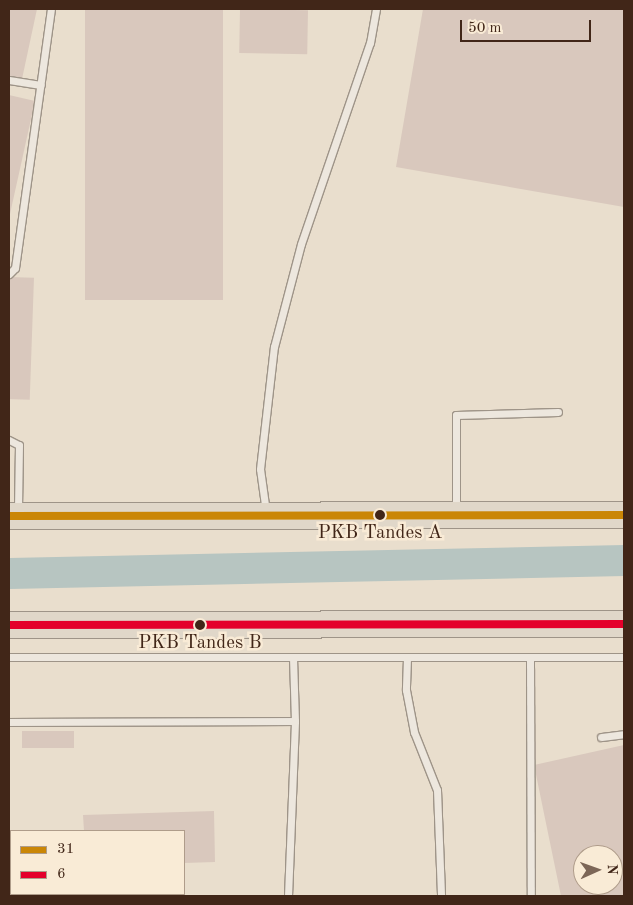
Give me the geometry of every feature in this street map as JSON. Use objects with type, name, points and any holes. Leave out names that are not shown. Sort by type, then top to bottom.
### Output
[{"type":"highway","points":[[14,516],[624,515]]},
{"type":"highway","points":[[9,625],[624,624]]},
{"type":"lane","points":[[9,274],[15,268],[51,9]]},
{"type":"lane","points":[[267,516],[260,469],[274,347],[301,244],[370,43],[376,9]]},
{"type":"lane","points":[[9,80],[41,85]]},
{"type":"lane","points":[[456,515],[456,415],[558,412]]},
{"type":"lane","points":[[9,440],[19,445],[14,516]]},
{"type":"lane","points":[[9,657],[624,657]]},
{"type":"lane","points":[[288,896],[295,721],[293,658]]},
{"type":"lane","points":[[407,658],[406,690],[414,732],[436,790],[441,896]]},
{"type":"lane","points":[[530,658],[531,896]]},
{"type":"lane","points":[[9,722],[295,721]]},
{"type":"lane","points":[[601,737],[624,734]]},
{"type":"building","points":[[9,9],[37,9],[22,79],[9,76]]},
{"type":"building","points":[[85,9],[223,9],[223,300],[85,300]]},
{"type":"building","points":[[240,9],[308,10],[307,54],[239,53]]},
{"type":"building","points":[[423,9],[624,9],[624,207],[396,167]]},
{"type":"building","points":[[9,95],[35,101],[10,214],[9,213]]},
{"type":"building","points":[[9,277],[34,278],[30,400],[9,399]]},
{"type":"building","points":[[22,731],[74,731],[74,748],[22,748]]},
{"type":"building","points":[[624,745],[624,896],[561,896],[534,765]]},
{"type":"building","points":[[214,811],[215,862],[185,863],[185,830],[84,830],[83,815]]},
{"type":"waterway","points":[[9,573],[624,560]]},
{"type":"transit line","name":"31","points":[[9,516],[624,515]]},
{"type":"transit line","name":"6","points":[[9,625],[624,624]]},
{"type":"place","name":"PKB Tandes A","points":[[380,515]]},
{"type":"place","name":"PKB Tandes B","points":[[200,625]]}]
